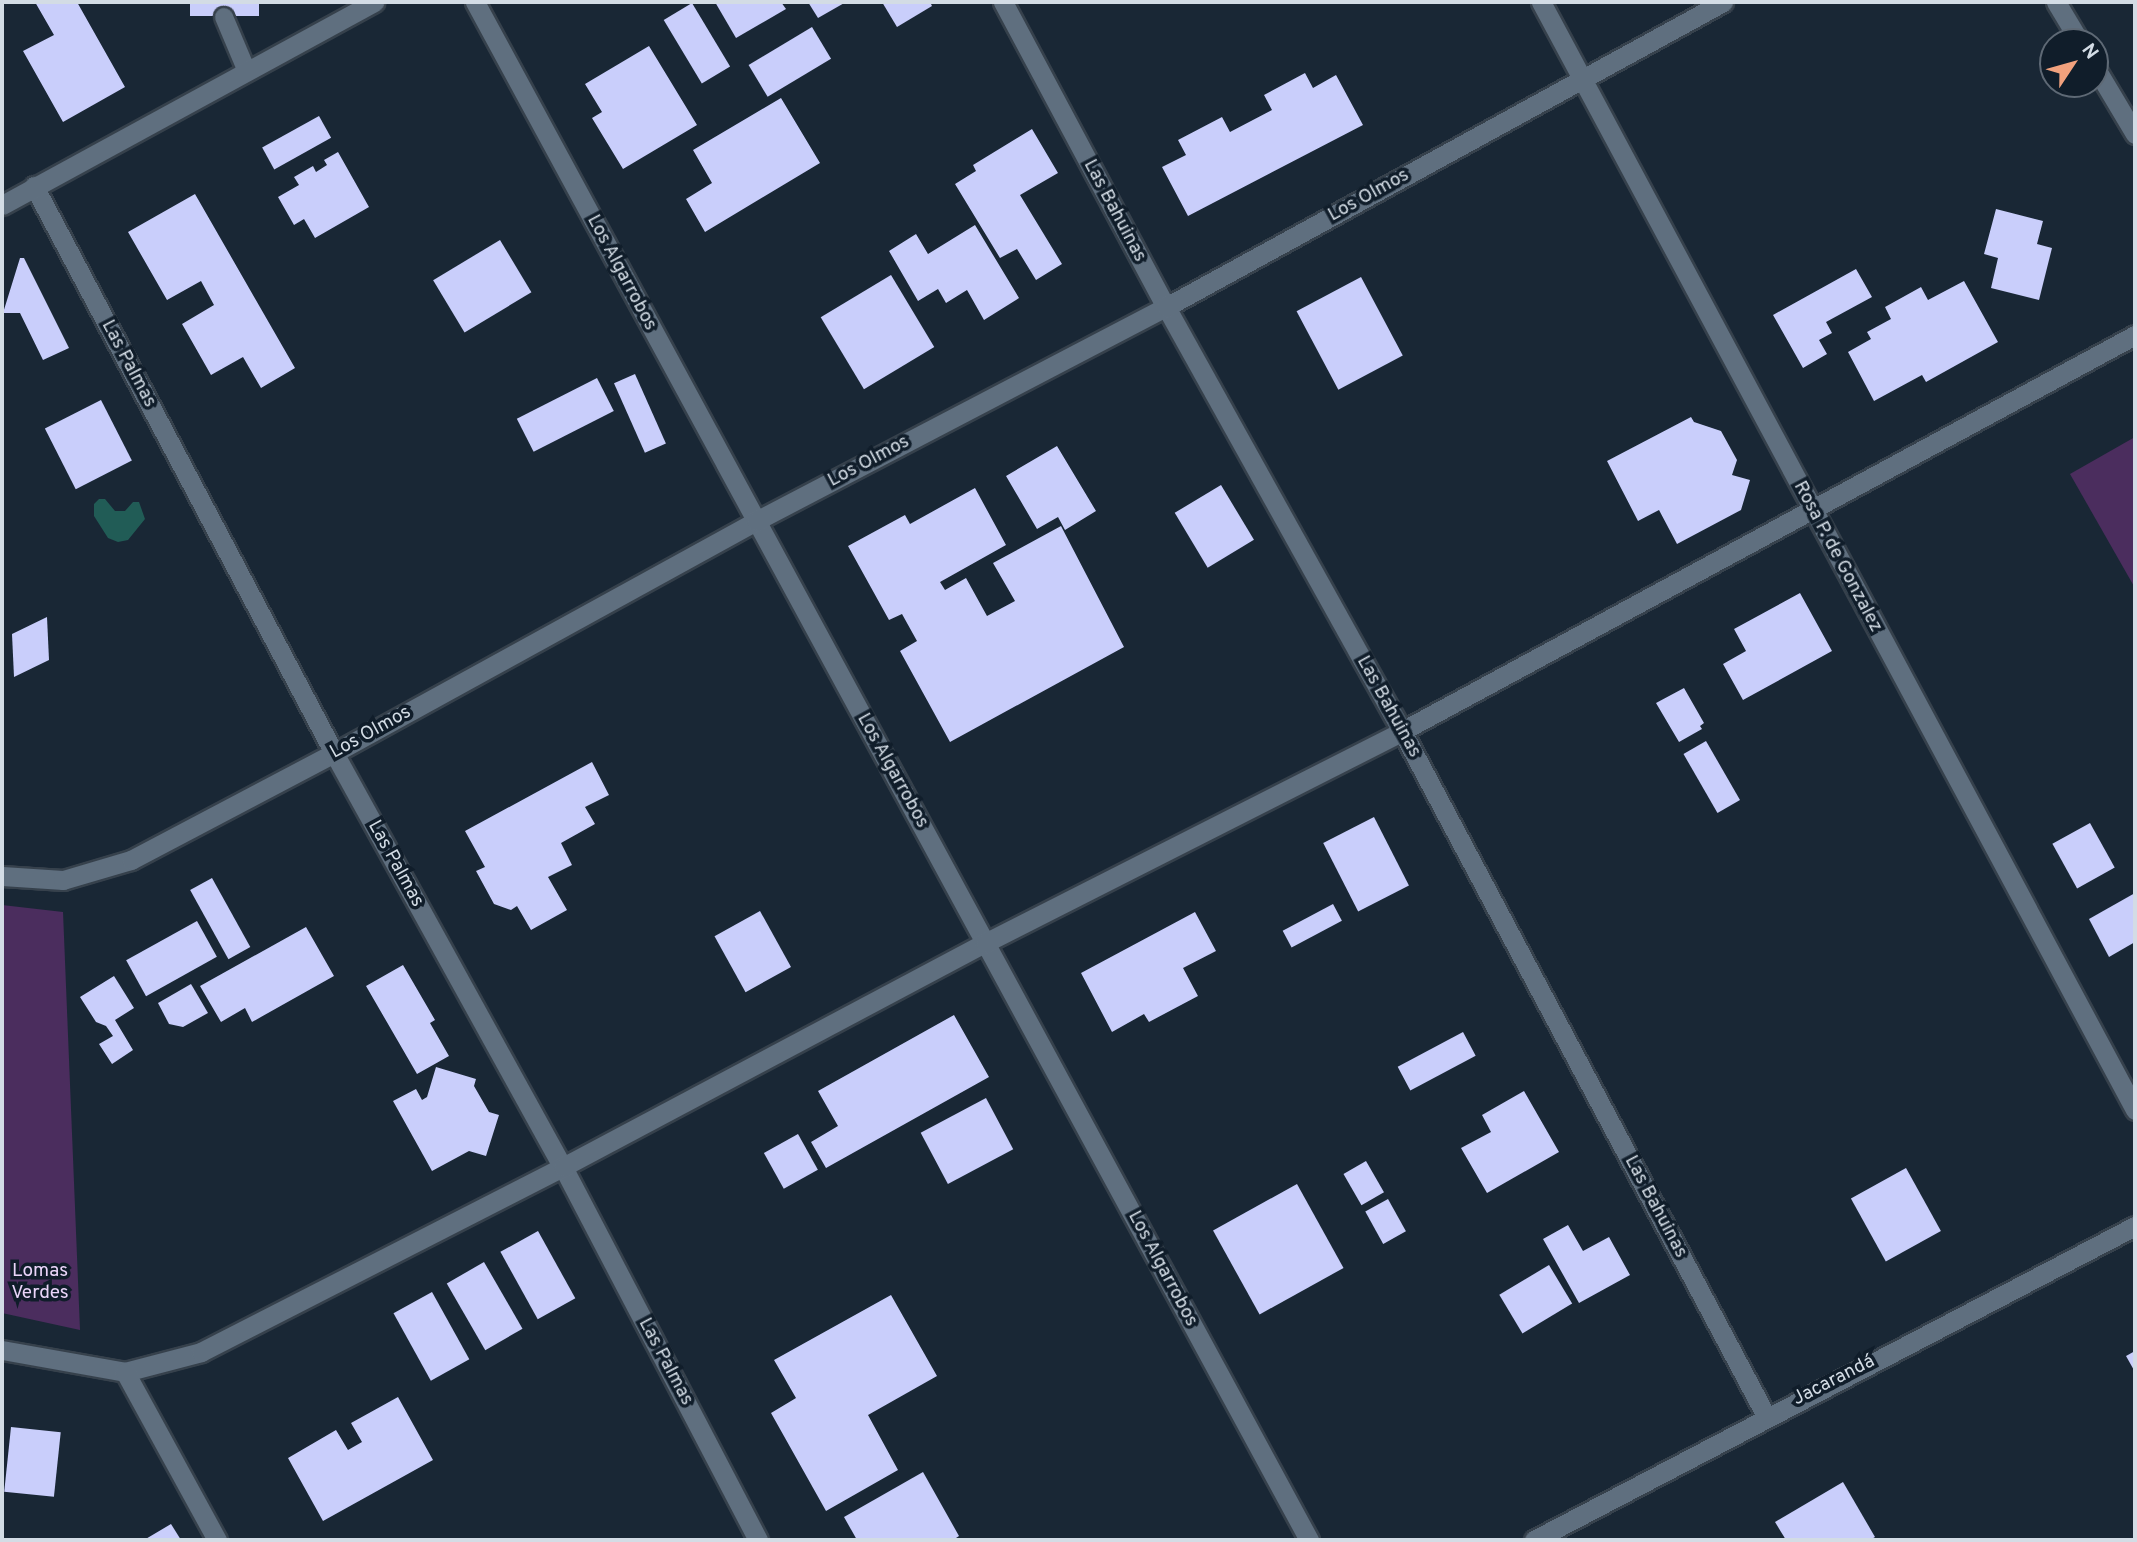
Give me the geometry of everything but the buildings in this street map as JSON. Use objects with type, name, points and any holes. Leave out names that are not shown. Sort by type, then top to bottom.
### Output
[{"type":"street","points":[[2,205],[246,69],[374,2]]},
{"type":"street","name":"Los Algarrobos","points":[[475,2],[1309,1540]]},
{"type":"street","name":"Las Bahuinas","points":[[1003,2],[1166,307],[1402,731],[1766,1416]]},
{"type":"street","name":"Rosa P. de Gonzalez","points":[[1541,2],[2135,1110]]},
{"type":"street","name":"Los Olmos","points":[[2,876],[63,880],[131,860],[334,753],[756,521],[1166,307],[1723,2]]},
{"type":"street","points":[[2056,2],[2072,28]]},
{"type":"street","points":[[2109,90],[2135,134]]},
{"type":"street","name":"Las Palmas","points":[[34,186],[334,753],[563,1167],[758,1540]]},
{"type":"street","points":[[2,1350],[125,1372],[201,1352],[563,1167],[985,943],[1402,731],[2135,335]]},
{"type":"street","name":"Jacarandá","points":[[1534,1540],[1766,1416],[2135,1226]]},
{"type":"street","points":[[125,1372],[217,1540]]},
{"type":"lane","points":[[224,17],[246,69]]},
{"type":"green space","points":[[2135,437],[2135,588],[2070,474]]},
{"type":"green space","name":"Lomas Verdes","points":[[2,905],[63,912],[80,1330],[2,1313]]},
{"type":"shaded area","points":[[99,499],[105,499],[115,511],[125,511],[133,502],[139,502],[145,519],[128,540],[118,542],[108,538],[94,516],[94,504]]}]
